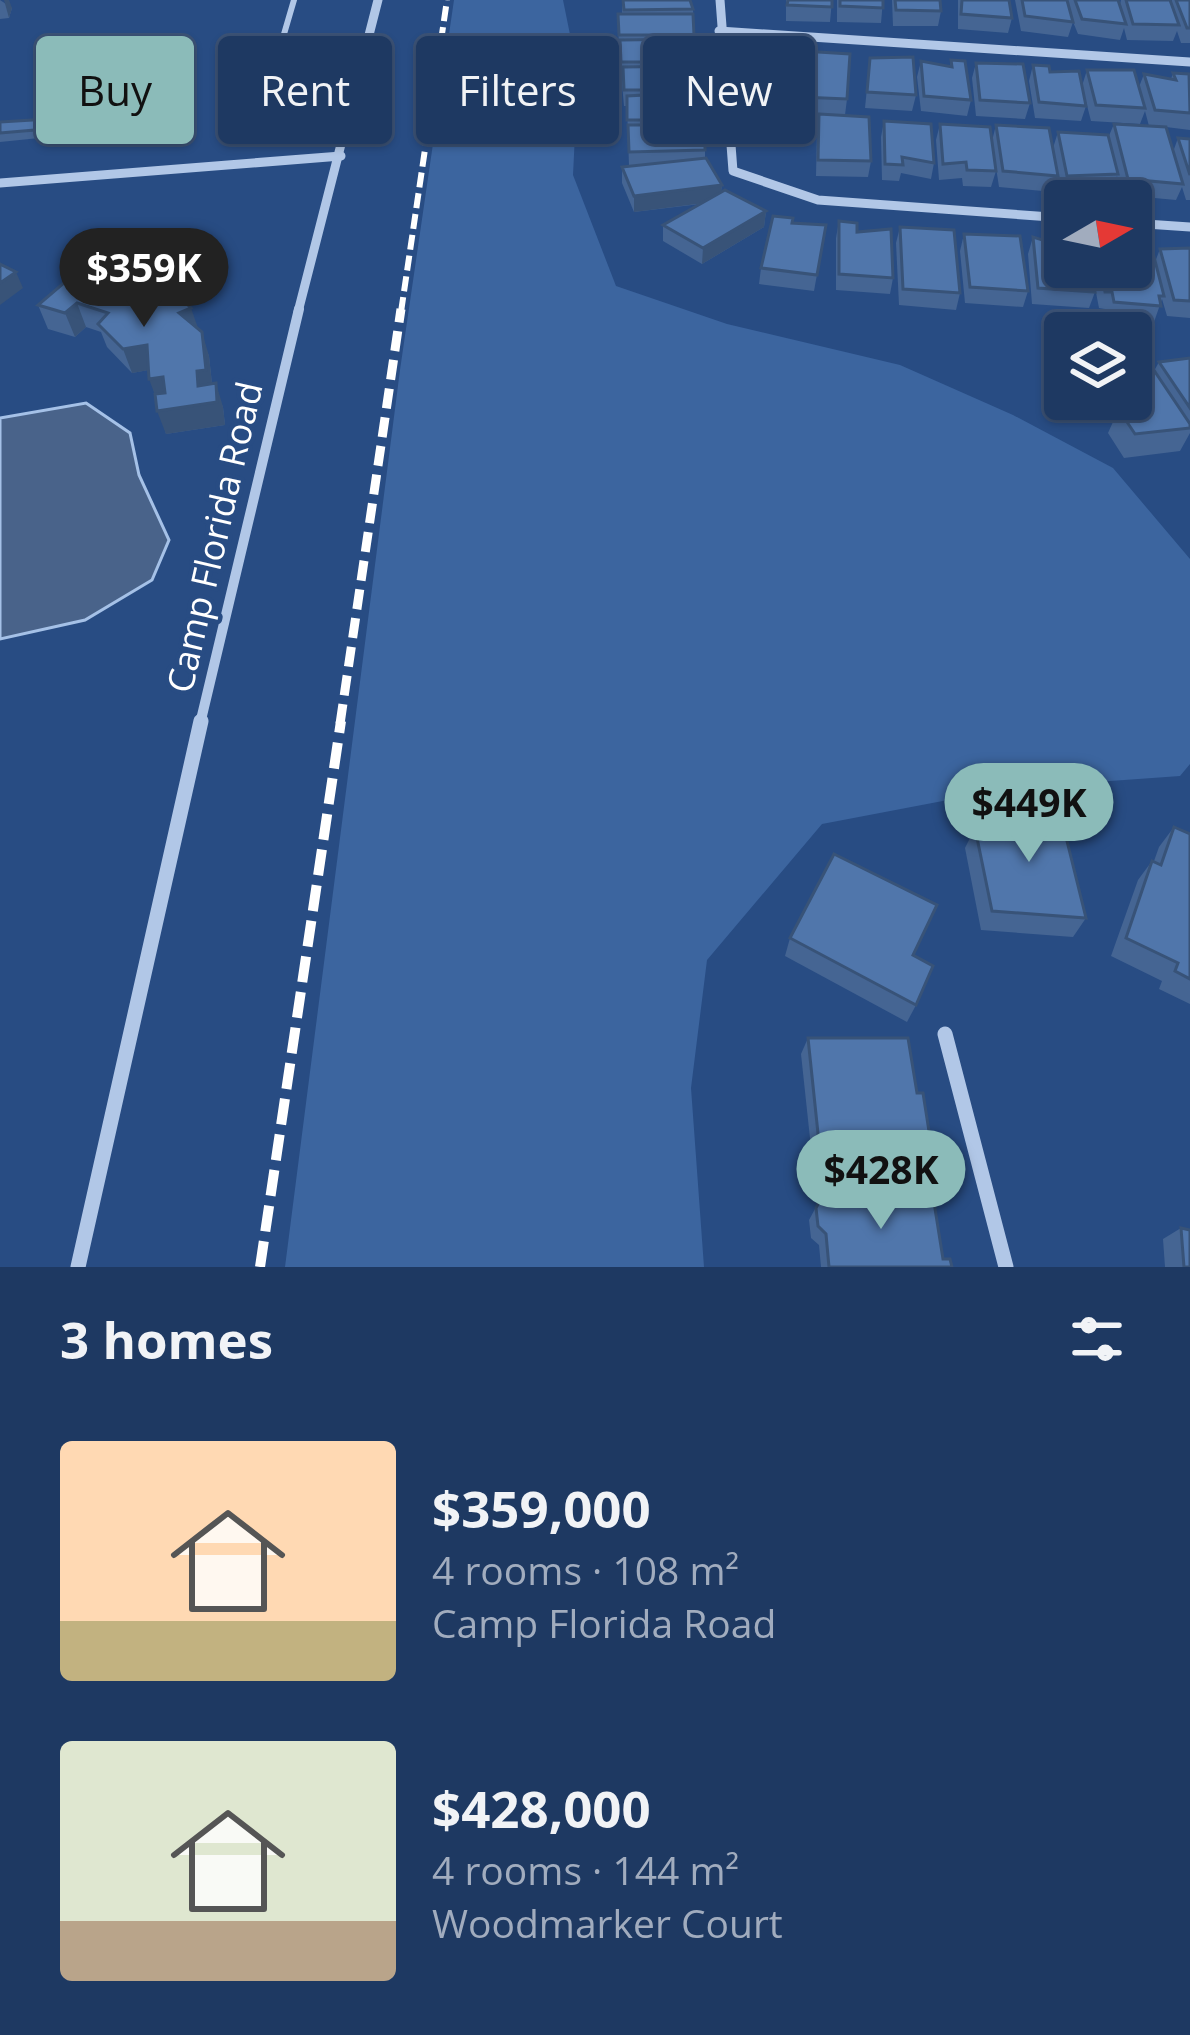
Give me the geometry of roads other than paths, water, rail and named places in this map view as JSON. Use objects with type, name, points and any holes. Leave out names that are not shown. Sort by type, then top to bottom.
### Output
[{"type":"street","name":"Camp Florida Road","points":[[77,1267],[250,500],[378,0]]},
{"type":"street","points":[[720,0],[718,31],[733,171],[818,200],[1044,216]]},
{"type":"street","points":[[718,31],[1190,62]]},
{"type":"street","points":[[0,183],[342,150]]},
{"type":"street","points":[[1152,224],[1190,227]]},
{"type":"street","points":[[945,1034],[1006,1267]]},
{"type":"lane","points":[[294,0],[268,92],[283,120],[297,132],[342,150]]},
{"type":"railway","points":[[401,312],[447,0]]},
{"type":"railway","points":[[340,724],[401,309]]},
{"type":"railway","points":[[260,1267],[341,721]]}]
